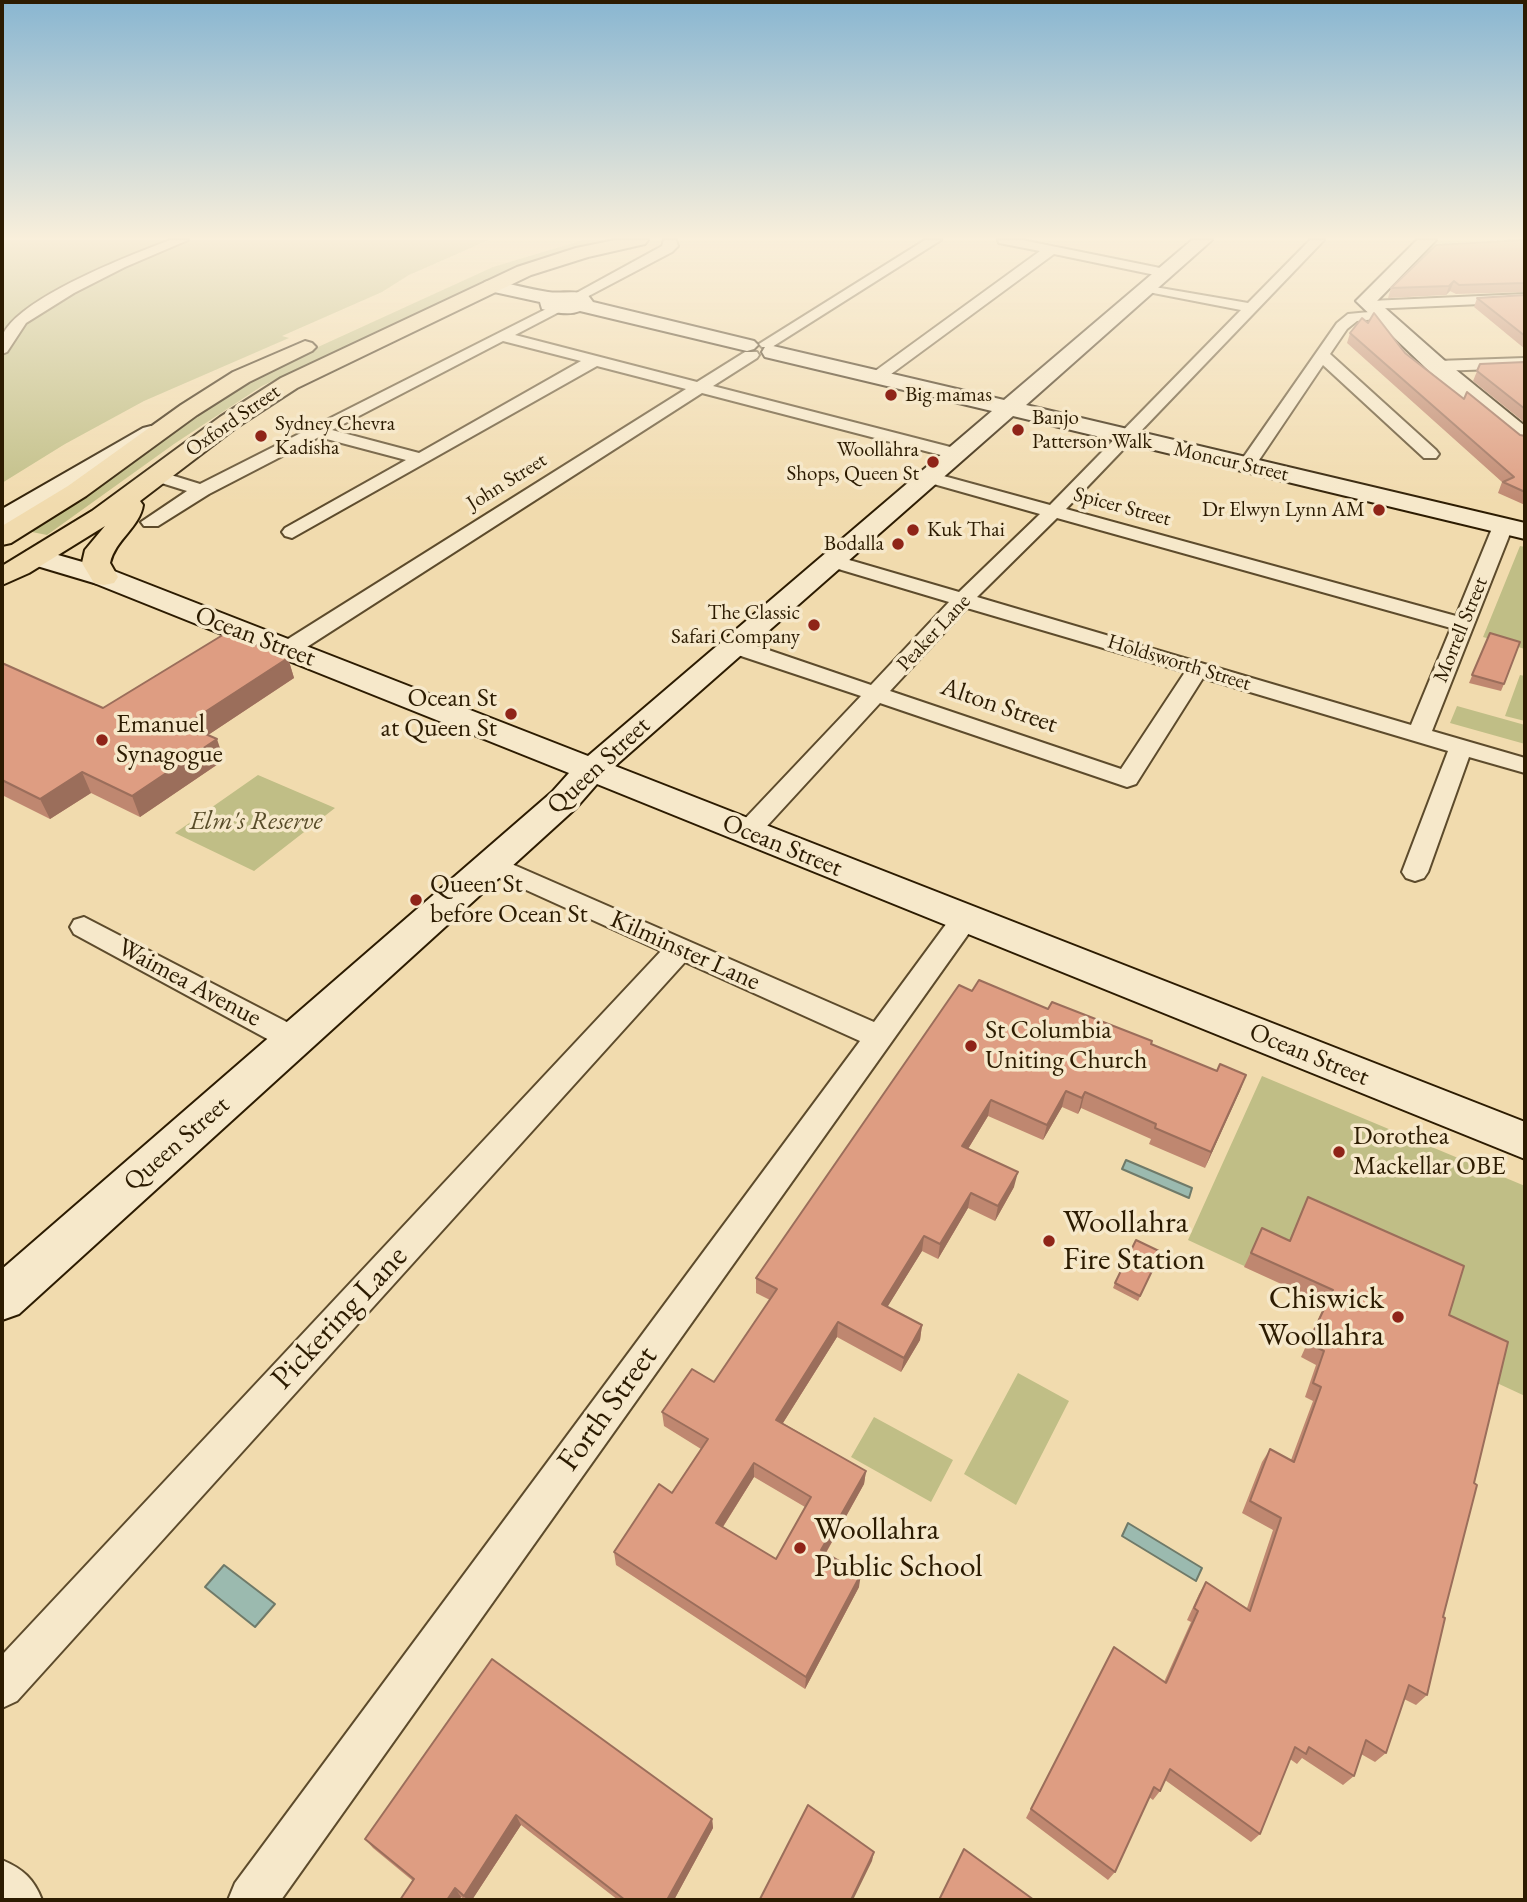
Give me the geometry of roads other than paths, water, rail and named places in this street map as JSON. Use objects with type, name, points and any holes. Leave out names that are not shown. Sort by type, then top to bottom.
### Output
[{"type":"main road","name":"Oxford Street","points":[[2,577],[131,496],[271,393],[404,329]]},
{"type":"main road","name":"Oxford Street","points":[[2,537],[77,491],[189,410],[241,377],[320,340]]},
{"type":"main road","points":[[103,577],[96,563],[98,553],[129,513],[131,496]]},
{"type":"main road","points":[[2,556],[37,557]]},
{"type":"street","points":[[2,349],[15,329]]},
{"type":"street","points":[[151,523],[202,490],[513,329]]},
{"type":"street","name":"Moncur Street","points":[[683,329],[1514,529]]},
{"type":"street","name":"John Street","points":[[288,649],[791,329]]},
{"type":"street","points":[[877,377],[943,329]]},
{"type":"street","name":"Queen Street","points":[[2,1299],[564,800],[591,770],[1101,329]]},
{"type":"street","name":"Peaker Lane","points":[[747,832],[963,600],[1232,329]]},
{"type":"street","points":[[1247,465],[1342,329]]},
{"type":"street","points":[[1396,329],[1525,438]]},
{"type":"street","points":[[501,336],[956,454]]},
{"type":"street","points":[[1323,356],[1430,454]]},
{"type":"street","points":[[292,532],[595,360]]},
{"type":"street","points":[[1437,366],[1525,363]]},
{"type":"street","points":[[2,520],[189,410]]},
{"type":"street","points":[[317,431],[422,459]]},
{"type":"street","points":[[158,476],[202,490]]},
{"type":"street","name":"Spicer Street","points":[[929,477],[1464,625]]},
{"type":"street","name":"Morrell Street","points":[[1419,735],[1464,625],[1514,529]]},
{"type":"street","name":"Ocean Street","points":[[37,557],[103,577],[288,649],[1525,1141]]},
{"type":"street","name":"Holdsworth Street","points":[[832,561],[1525,766]]},
{"type":"street","name":"Alton Street","points":[[734,646],[1127,779],[1198,669]]},
{"type":"street","points":[[1415,872],[1461,747]]},
{"type":"street","name":"Kilminster Lane","points":[[491,864],[679,950],[880,1037]]},
{"type":"street","name":"Forth Street","points":[[252,1900],[965,919]]},
{"type":"street","name":"Waimea Avenue","points":[[84,927],[295,1040]]},
{"type":"street","name":"Pickering Lane","points":[[2,1686],[679,950]]},
{"type":"street","points":[[2,1884],[18,1900]]},
{"type":"water","points":[[1126,1160],[1192,1188],[1189,1198],[1122,1169]]},
{"type":"water","points":[[1128,1523],[1202,1568],[1196,1581],[1122,1536]]},
{"type":"water","points":[[224,1565],[275,1604],[255,1627],[205,1587]]},
{"type":"place","name":"Big mamas","points":[[891,395]]},
{"type":"place","name":"Banjo Patterson Walk","points":[[1018,430]]},
{"type":"place","name":"Sydney Chevra Kadisha","points":[[261,436]]},
{"type":"place","name":"Woollahra Shops, Queen St","points":[[933,462]]},
{"type":"place","name":"Dr Elwyn Lynn AM","points":[[1379,510]]},
{"type":"place","name":"Kuk Thai","points":[[913,530]]},
{"type":"place","name":"Bodalla","points":[[898,544]]},
{"type":"place","name":"The Classic Safari Company","points":[[814,625]]},
{"type":"place","name":"Ocean St at Queen St","points":[[511,714]]},
{"type":"place","name":"Emanuel Synagogue","points":[[102,740]]},
{"type":"place","name":"Queen St before Ocean St","points":[[416,900]]},
{"type":"place","name":"St Columbia Uniting Church","points":[[971,1046]]},
{"type":"place","name":"Dorothea Mackellar OBE","points":[[1339,1152]]},
{"type":"place","name":"Woollahra Fire Station","points":[[1049,1241]]},
{"type":"place","name":"Chiswick Woollahra","points":[[1398,1317]]},
{"type":"place","name":"Woollahra Public School","points":[[800,1548]]},
{"type":"park label","name":"Elm's Reserve","points":[[256,822]]}]
